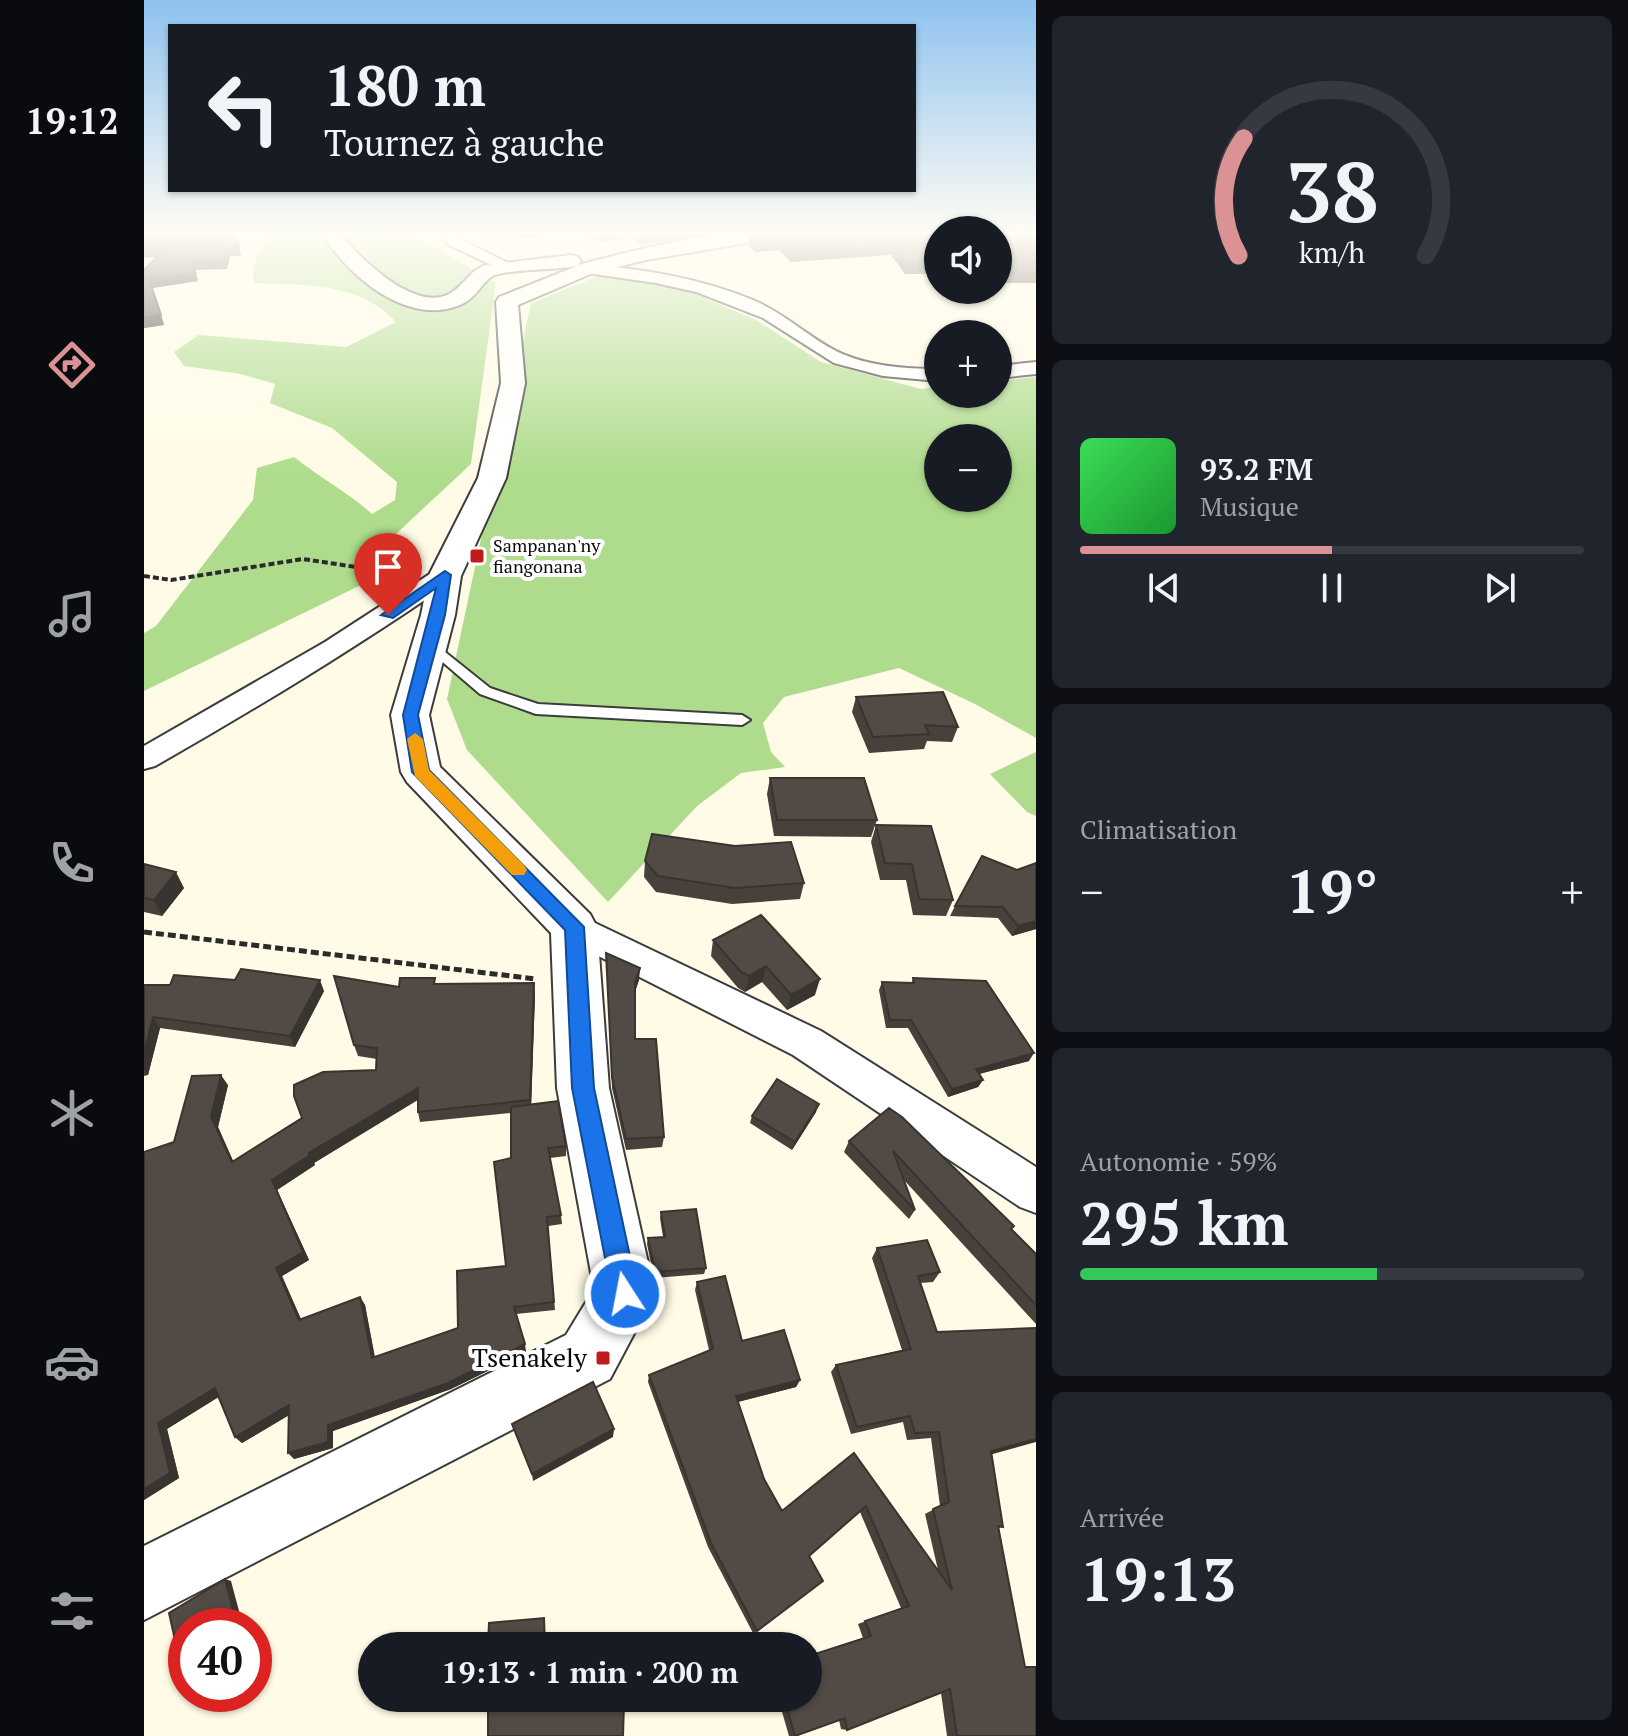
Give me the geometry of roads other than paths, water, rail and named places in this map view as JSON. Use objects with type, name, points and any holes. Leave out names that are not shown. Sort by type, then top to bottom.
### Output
[{"type":"street","points":[[144,759],[282,680],[388,615],[445,575],[492,478],[513,383],[508,314]]},
{"type":"street","points":[[769,314],[832,356],[914,376],[924,376]]},
{"type":"street","points":[[1012,371],[1036,368]]},
{"type":"street","points":[[445,575],[410,715],[421,772],[575,956],[807,1043],[1036,1192]]},
{"type":"street","points":[[144,1584],[535,1387],[588,1357],[625,1294],[583,1088],[575,956]]},
{"type":"lane","points":[[430,644],[485,691],[536,709],[742,720]]},
{"type":"place","name":"Sampanan'ny fiangonana","points":[[477,556]]},
{"type":"place","name":"Tsenakely","points":[[603,1358]]}]
